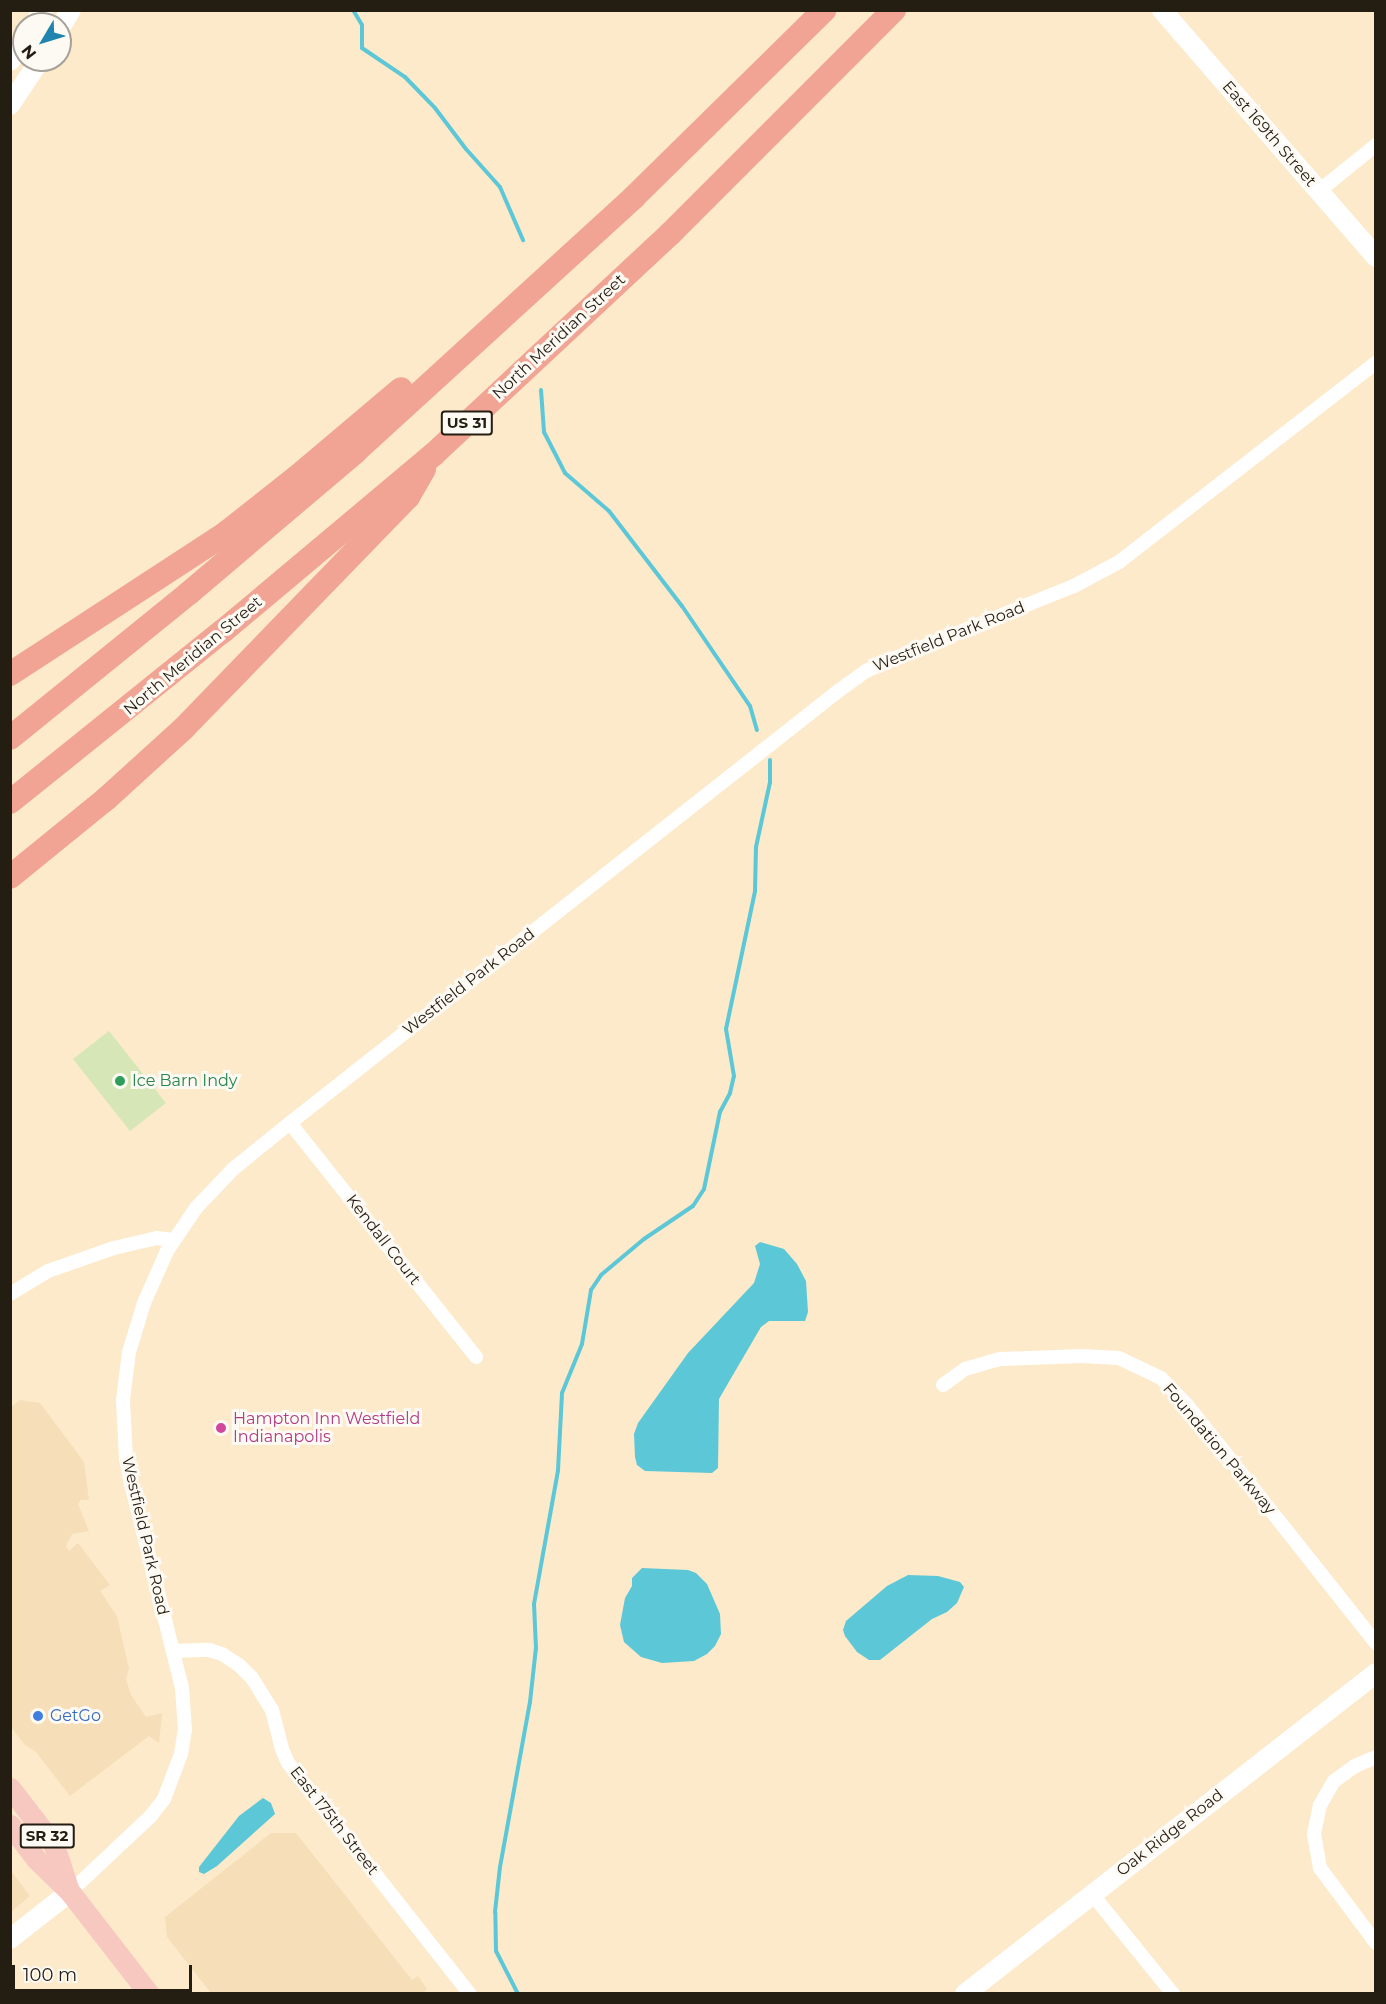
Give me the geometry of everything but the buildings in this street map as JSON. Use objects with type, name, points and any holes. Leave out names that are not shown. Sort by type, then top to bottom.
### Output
[{"type":"highway","points":[[10,738],[272,523],[447,368],[634,197],[824,10]]},
{"type":"highway","name":"North Meridian Street","points":[[10,802],[223,631],[434,454],[670,234],[894,10]]},
{"type":"highway","points":[[10,674],[235,526],[402,388],[447,368]]},
{"type":"highway","points":[[10,877],[106,799],[184,728],[408,498],[434,454]]},
{"type":"main road","name":"SR 32","points":[[10,1788],[54,1845],[70,1892]]},
{"type":"main road","name":"SR 32","points":[[10,1825],[37,1860],[70,1892],[149,1994]]},
{"type":"street","name":"East 169th Street","points":[[1162,10],[1376,256]]},
{"type":"street","points":[[10,105],[32,72]]},
{"type":"street","points":[[1319,191],[1376,145]]},
{"type":"street","name":"Westfield Park Road","points":[[70,1892],[137,1832],[164,1799],[181,1754],[185,1730],[182,1688],[151,1571],[126,1459],[123,1400],[129,1352],[144,1303],[173,1240],[196,1208],[225,1177],[290,1123],[866,671],[1074,586],[1119,562],[1376,363]]},
{"type":"street","name":"Kendall Court","points":[[290,1123],[476,1358]]},
{"type":"street","points":[[10,1294],[48,1271],[114,1248],[157,1238],[173,1240]]},
{"type":"street","name":"Foundation Parkway","points":[[943,1385],[964,1369],[1001,1359],[1082,1356],[1119,1358],[1161,1378],[1188,1406],[1376,1643]]},
{"type":"street","name":"East 175th Street","points":[[173,1651],[209,1650],[222,1654],[252,1678],[272,1710],[288,1763],[470,1994]]},
{"type":"street","name":"Oak Ridge Road","points":[[965,1994],[1376,1672]]},
{"type":"street","points":[[1376,1757],[1355,1766],[1334,1781],[1320,1805],[1314,1834],[1320,1868],[1376,1943]]},
{"type":"street","points":[[10,1939],[70,1892]]},
{"type":"street","points":[[1092,1894],[1173,1994]]},
{"type":"shaded area","points":[[20,1400],[40,1403],[84,1462],[89,1500],[81,1500],[78,1504],[89,1531],[72,1534],[66,1546],[69,1551],[78,1543],[110,1585],[100,1591],[117,1616],[129,1669],[126,1679],[131,1695],[146,1717],[162,1713],[159,1743],[149,1736],[70,1796],[36,1752],[24,1744],[11,1727],[10,1408]]},
{"type":"shaded area","points":[[271,1833],[296,1833],[412,1980],[418,1976],[427,1989],[422,1994],[211,1993],[167,1937],[165,1917]]},
{"type":"shaded area","points":[[11,1871],[30,1896],[10,1912]]},
{"type":"green space","name":"Ice Barn Indy","points":[[109,1031],[166,1103],[130,1131],[73,1059]]},
{"type":"water","points":[[760,1242],[784,1249],[797,1264],[806,1281],[808,1312],[805,1321],[769,1321],[761,1327],[719,1399],[718,1468],[712,1473],[645,1471],[637,1465],[635,1457],[634,1434],[638,1423],[688,1353],[754,1283],[760,1264],[755,1246]]},
{"type":"water","points":[[642,1568],[688,1570],[696,1573],[707,1584],[720,1614],[721,1634],[715,1646],[707,1654],[694,1661],[662,1663],[641,1657],[624,1642],[620,1625],[625,1598],[632,1586],[632,1578]]},
{"type":"water","points":[[908,1575],[938,1576],[960,1582],[964,1587],[957,1603],[947,1612],[932,1619],[880,1660],[869,1660],[857,1652],[845,1636],[843,1630],[846,1621],[887,1586]]},
{"type":"water","points":[[263,1798],[271,1803],[275,1814],[217,1866],[204,1874],[199,1872],[199,1867],[239,1816]]},
{"type":"waterway","points":[[353,10],[362,25],[362,48],[405,77],[435,108],[466,149],[500,187],[523,240]]},
{"type":"waterway","points":[[541,390],[544,432],[565,473],[609,511],[682,606],[750,706],[757,730]]},
{"type":"waterway","points":[[518,1994],[496,1951],[495,1912],[500,1867],[530,1702],[536,1648],[534,1604],[558,1470],[562,1393],[582,1344],[591,1290],[601,1275],[644,1239],[693,1206],[704,1189],[720,1112],[730,1093],[734,1076],[726,1029],[755,891],[756,847],[770,782],[770,760]]},
{"type":"place","name":"Ice Barn Indy","points":[[120,1081]]},
{"type":"place","name":"Hampton Inn Westfield Indianapolis","points":[[221,1428]]},
{"type":"place","name":"GetGo","points":[[38,1716]]}]
